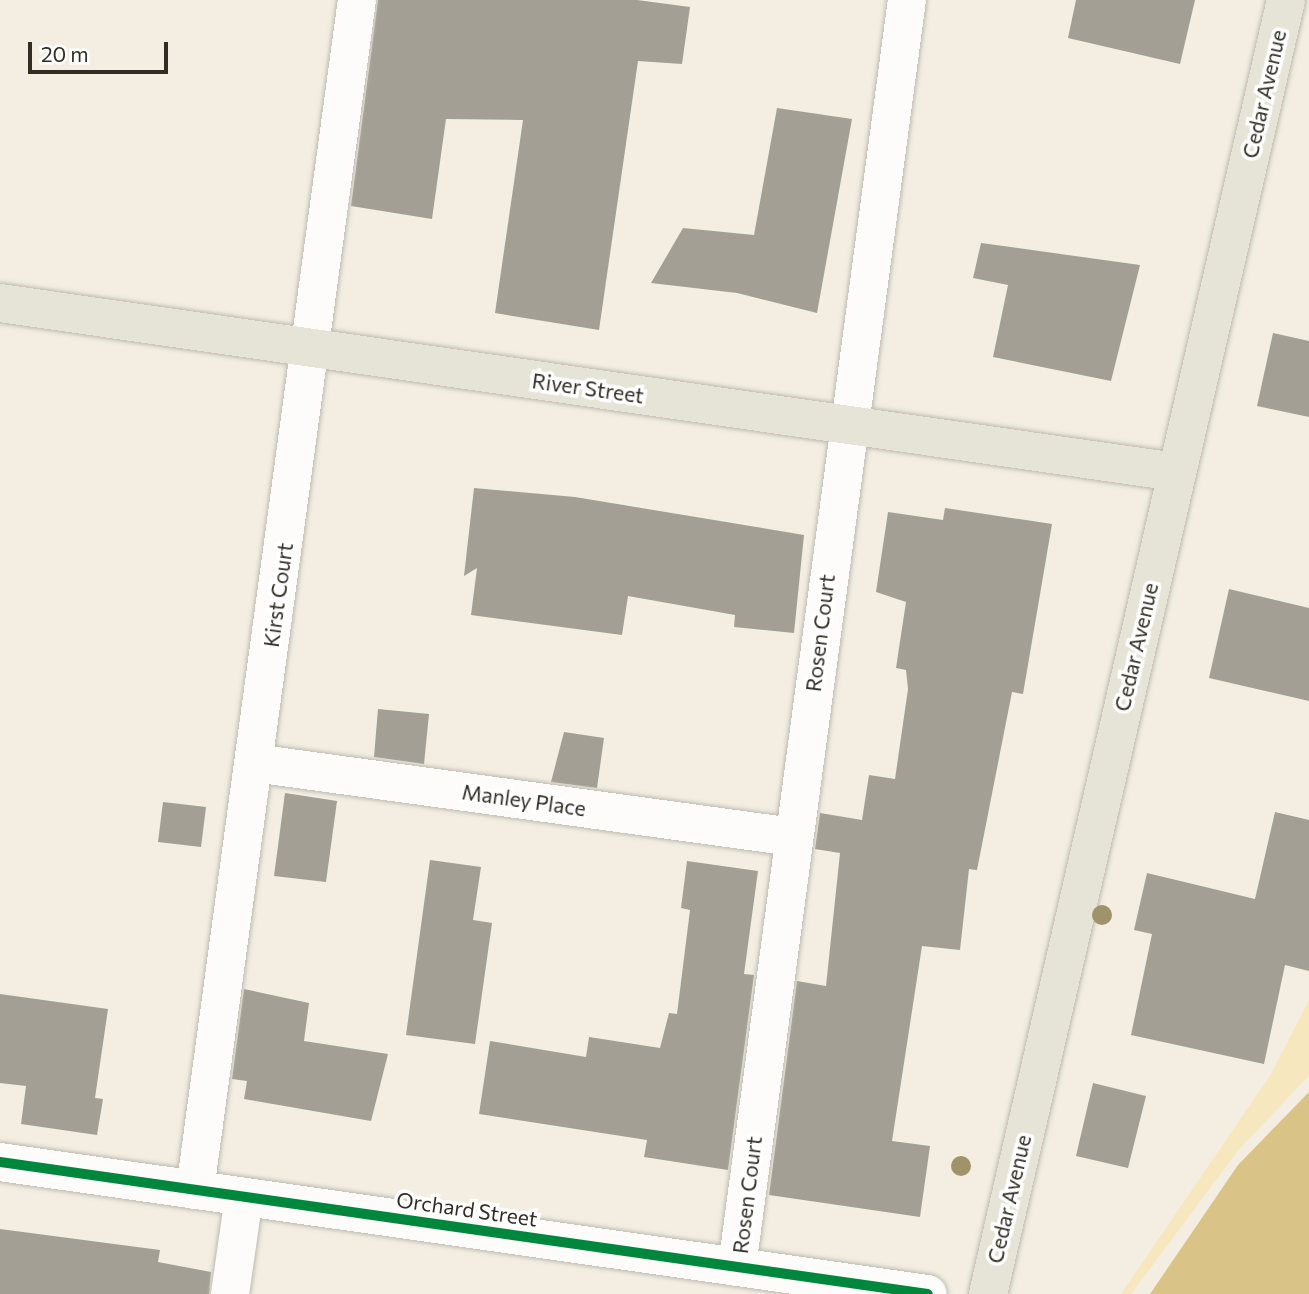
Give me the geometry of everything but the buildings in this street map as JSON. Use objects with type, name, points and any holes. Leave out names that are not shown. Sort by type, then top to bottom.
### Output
[{"type":"main road","name":"Cedar Avenue","points":[[988,1294],[1286,0]]},
{"type":"main road","name":"River Street","points":[[0,303],[1176,472]]},
{"type":"street","name":"Kirst Court","points":[[195,1190],[314,348],[357,0]]},
{"type":"street","name":"Rosen Court","points":[[737,1267],[847,425],[907,0]]},
{"type":"street","name":"Manley Place","points":[[254,763],[793,837]]},
{"type":"street","name":"Orchard Street","points":[[0,1162],[737,1267],[859,1289],[928,1294]]},
{"type":"street","points":[[230,1294],[244,1197]]},
{"type":"shaded area","points":[[1309,1000],[1309,1075],[1237,1152],[1131,1294],[1121,1294],[1271,1074]]},
{"type":"shaded area","points":[[1309,1092],[1309,1294],[1150,1294],[1238,1165]]},
{"type":"cycle path","points":[[0,1162],[928,1294]]}]
